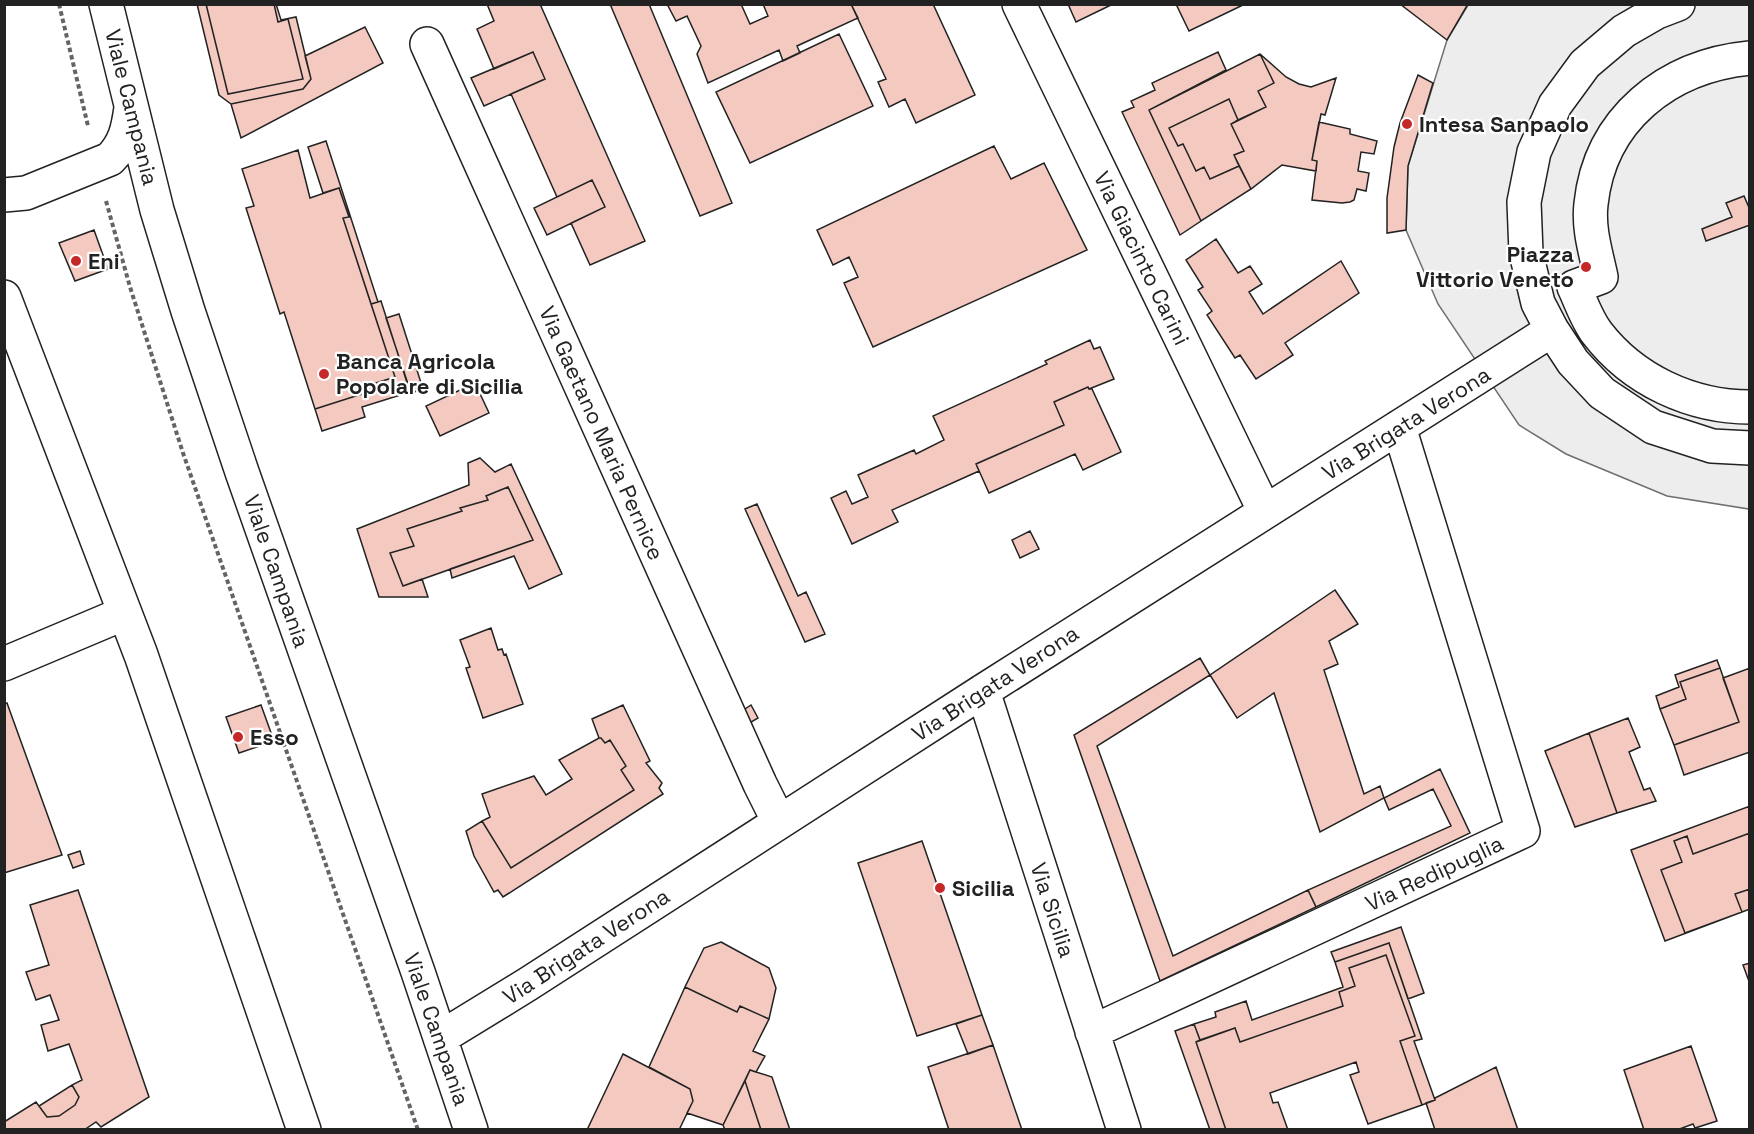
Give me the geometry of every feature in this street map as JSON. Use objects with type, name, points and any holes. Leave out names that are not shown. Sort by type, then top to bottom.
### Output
[{"type":"street","name":"Viale Campania","points":[[106,4],[157,210],[188,311],[471,1130]]},
{"type":"street","name":"Via Giacinto Carini","points":[[1019,4],[1264,512]]},
{"type":"street","points":[[1664,7],[1624,31],[1585,64],[1555,105],[1534,152],[1524,202],[1526,253],[1538,303],[1552,330],[1573,362],[1602,393],[1653,427],[1712,446],[1749,448]]},
{"type":"street","name":"Via Gaetano Maria Pernice","points":[[427,44],[779,822]]},
{"type":"street","points":[[1749,58],[1722,61],[1683,75],[1652,93],[1628,116],[1609,143],[1596,174],[1591,206],[1592,239],[1601,277],[1574,287],[1595,331],[1617,356],[1643,376],[1671,392],[1702,402],[1749,408]]},
{"type":"street","points":[[4,195],[26,193],[110,159],[120,150],[128,134],[131,106]]},
{"type":"street","points":[[4,297],[125,613],[302,1128]]},
{"type":"street","name":"Via Brigata Verona","points":[[440,1038],[1552,330]]},
{"type":"street","name":"Via Redipuglia","points":[[1092,1032],[1522,831],[1399,427]]},
{"type":"street","points":[[4,664],[125,613]]},
{"type":"street","name":"Via Sicilia","points":[[983,691],[1124,1130]]},
{"type":"path","points":[[59,4],[97,165],[130,287],[183,453],[418,1130]]},
{"type":"shaded area","name":"Piazza Vittorio Veneto","points":[[1468,5],[1749,5],[1749,509],[1667,496],[1566,454],[1519,425],[1438,304],[1406,230],[1408,166],[1447,40]]},
{"type":"building","points":[[197,4],[206,4],[228,94],[303,79],[288,19],[278,22],[274,4],[276,4],[281,20],[296,17],[311,79],[303,89],[231,104],[219,95]]},
{"type":"building","points":[[206,4],[274,4],[278,22],[288,19],[303,79],[228,94]]},
{"type":"building","points":[[487,4],[540,4],[645,241],[590,265],[571,223],[605,207],[592,180],[557,197],[511,94],[545,79],[533,52],[494,69],[477,29],[494,21]]},
{"type":"building","points":[[610,4],[649,4],[732,203],[700,216]]},
{"type":"building","points":[[667,4],[741,4],[750,24],[768,16],[763,4],[851,4],[858,18],[797,46],[800,53],[783,61],[779,50],[708,83],[697,54],[701,46],[687,16],[676,21]]},
{"type":"building","points":[[851,4],[933,4],[975,95],[916,123],[905,99],[889,107],[878,82],[886,79]]},
{"type":"building","points":[[1068,4],[1113,4],[1076,22]]},
{"type":"building","points":[[1176,4],[1245,4],[1189,31]]},
{"type":"building","points":[[1400,4],[1468,4],[1447,40]]},
{"type":"building","points":[[365,27],[383,63],[241,138],[231,104],[303,89],[311,79],[305,56]]},
{"type":"building","points":[[839,34],[873,106],[750,163],[716,92]]},
{"type":"building","points":[[533,52],[545,79],[484,106],[471,78]]},
{"type":"building","points":[[1218,52],[1226,70],[1149,110],[1201,221],[1180,235],[1122,112],[1134,107],[1131,101],[1155,90],[1152,83]]},
{"type":"building","points":[[1260,54],[1274,83],[1258,91],[1266,107],[1238,120],[1229,99],[1169,128],[1178,146],[1183,144],[1196,171],[1204,167],[1210,179],[1239,166],[1251,189],[1201,221],[1149,110]]},
{"type":"building","points":[[1260,54],[1286,77],[1299,84],[1311,87],[1336,78],[1325,115],[1321,114],[1312,160],[1317,161],[1316,171],[1282,165],[1251,189],[1234,155],[1244,151],[1231,124],[1266,107],[1258,91],[1274,83]]},
{"type":"building","points":[[1418,75],[1433,83],[1408,166],[1406,230],[1387,233],[1387,198],[1394,147],[1400,123]]},
{"type":"building","points":[[1229,99],[1238,120],[1231,124],[1244,151],[1234,155],[1239,166],[1210,179],[1204,167],[1196,171],[1183,144],[1178,146],[1169,128]]},
{"type":"building","points":[[1319,122],[1350,129],[1350,134],[1377,141],[1374,154],[1361,152],[1358,171],[1369,173],[1366,191],[1357,189],[1354,200],[1350,202],[1312,200],[1317,161],[1312,160]]},
{"type":"building","points":[[326,141],[378,302],[371,304],[343,218],[349,217],[339,188],[323,193],[308,147]]},
{"type":"building","points":[[994,146],[1011,179],[1044,163],[1087,250],[873,347],[844,283],[858,277],[849,257],[833,265],[817,230]]},
{"type":"building","points":[[298,150],[310,198],[339,188],[349,217],[343,218],[395,377],[360,388],[362,394],[315,409],[284,312],[280,314],[246,208],[254,206],[242,169]]},
{"type":"building","points":[[592,180],[605,207],[547,235],[534,208]]},
{"type":"building","points":[[1744,196],[1750,210],[1750,225],[1706,241],[1702,229],[1732,217],[1726,203]]},
{"type":"building","points":[[94,230],[108,269],[75,281],[59,243]]},
{"type":"building","points":[[1216,239],[1238,273],[1250,266],[1262,284],[1249,292],[1263,314],[1341,261],[1359,293],[1285,343],[1293,355],[1256,379],[1240,355],[1235,358],[1207,315],[1212,311],[1198,290],[1203,287],[1186,260]]},
{"type":"building","points":[[381,301],[410,392],[362,407],[365,417],[322,431],[315,409],[362,394],[360,388],[395,377],[371,304]]},
{"type":"building","points":[[399,314],[423,389],[411,393],[386,318]]},
{"type":"building","points":[[1090,340],[1094,349],[1100,347],[1114,379],[1089,389],[1088,387],[1054,402],[1064,425],[976,464],[979,471],[892,510],[898,522],[852,544],[831,498],[846,491],[852,504],[868,497],[858,475],[914,450],[916,454],[944,440],[933,416],[1047,364],[1045,361]]},
{"type":"building","points":[[475,383],[489,413],[440,436],[426,406]]},
{"type":"building","points":[[1088,387],[1092,389],[1121,452],[1083,470],[1075,454],[989,493],[976,464],[1064,425],[1054,402]]},
{"type":"building","points":[[480,458],[495,472],[511,464],[562,574],[529,589],[514,556],[452,578],[450,569],[533,540],[508,487],[486,496],[488,500],[460,508],[462,511],[407,529],[414,546],[390,553],[403,586],[422,579],[428,597],[379,597],[357,529],[469,485],[468,463]]},
{"type":"building","points":[[508,487],[533,540],[403,586],[390,553],[414,546],[407,529],[462,511],[460,508],[488,500],[486,496]]},
{"type":"building","points":[[757,504],[798,596],[806,592],[825,634],[805,642],[745,509]]},
{"type":"building","points":[[1030,531],[1039,549],[1020,558],[1012,540]]},
{"type":"building","points":[[1335,590],[1358,624],[1329,641],[1338,664],[1324,670],[1364,794],[1380,786],[1384,798],[1320,832],[1274,693],[1237,718],[1210,675]]},
{"type":"building","points":[[491,628],[498,650],[502,649],[504,655],[506,654],[523,704],[483,718],[466,668],[470,667],[460,640]]},
{"type":"building","points":[[1200,658],[1210,675],[1097,746],[1173,956],[1308,890],[1316,907],[1160,981],[1074,735]]},
{"type":"building","points":[[1717,660],[1720,668],[1680,682],[1686,699],[1660,709],[1656,696],[1679,687],[1675,675]]},
{"type":"building","points":[[1720,668],[1739,722],[1674,745],[1660,709],[1686,699],[1680,682]]},
{"type":"building","points":[[1750,668],[1750,752],[1684,775],[1674,745],[1739,722],[1723,678]]},
{"type":"building","points":[[7,703],[62,855],[4,873],[4,704]]},
{"type":"building","points":[[261,705],[274,741],[239,753],[226,717]]},
{"type":"building","points":[[623,705],[650,761],[646,763],[662,783],[659,788],[663,794],[503,897],[498,890],[494,892],[474,856],[466,831],[482,821],[511,868],[634,790],[621,770],[626,766],[610,740],[605,743],[599,738],[592,719]]},
{"type":"building","points":[[751,705],[758,718],[748,724],[742,711]]},
{"type":"building","points":[[1628,718],[1640,747],[1629,752],[1644,790],[1650,788],[1656,801],[1617,813],[1589,733]]},
{"type":"building","points":[[1589,733],[1617,813],[1575,827],[1545,751]]},
{"type":"building","points":[[599,738],[605,743],[610,740],[626,766],[621,770],[634,790],[511,868],[482,821],[490,817],[482,794],[534,776],[546,795],[572,779],[559,760]]},
{"type":"building","points":[[1440,769],[1470,833],[1316,907],[1308,890],[1451,826],[1433,789],[1389,810],[1384,798]]},
{"type":"building","points":[[1750,806],[1750,833],[1693,854],[1687,836],[1674,841],[1682,862],[1661,870],[1685,933],[1742,912],[1735,894],[1750,889],[1750,909],[1665,941],[1631,850]]},
{"type":"building","points":[[1750,833],[1750,889],[1735,894],[1742,912],[1685,933],[1661,870],[1682,862],[1674,841],[1687,836],[1693,854]]},
{"type":"building","points":[[922,841],[982,1015],[917,1036],[858,863]]},
{"type":"building","points":[[80,851],[84,864],[73,868],[68,855]]},
{"type":"building","points":[[78,890],[149,1097],[101,1127],[96,1122],[84,1130],[4,1130],[4,1122],[36,1102],[47,1117],[59,1116],[75,1105],[79,1097],[72,1085],[82,1080],[69,1044],[48,1051],[41,1025],[59,1020],[50,995],[36,1000],[26,972],[49,965],[30,905]]},
{"type":"building","points":[[1401,927],[1424,993],[1408,999],[1389,943],[1335,962],[1331,952]]},
{"type":"building","points":[[721,942],[769,968],[776,988],[769,1019],[740,1006],[737,1012],[685,987],[704,948]]},
{"type":"building","points":[[1389,943],[1422,1039],[1414,1041],[1435,1100],[1422,1105],[1400,1041],[1415,1036],[1386,955],[1349,968],[1355,986],[1339,992],[1343,1006],[1240,1042],[1235,1028],[1200,1040],[1194,1024],[1216,1017],[1215,1012],[1246,1001],[1252,1020],[1343,987],[1335,962]]},
{"type":"building","points":[[1386,955],[1415,1036],[1400,1041],[1422,1105],[1368,1124],[1350,1075],[1359,1072],[1356,1062],[1270,1093],[1273,1103],[1278,1102],[1288,1130],[1226,1130],[1196,1042],[1235,1028],[1240,1042],[1343,1006],[1339,992],[1355,986],[1349,968]]},
{"type":"building","points":[[1750,963],[1750,984],[1743,965]]},
{"type":"building","points":[[685,987],[737,1012],[740,1006],[769,1019],[753,1051],[765,1056],[756,1072],[750,1070],[723,1125],[687,1113],[693,1101],[690,1089],[649,1067]]},
{"type":"building","points":[[982,1015],[993,1045],[968,1054],[956,1024]]},
{"type":"building","points":[[1194,1024],[1200,1040],[1196,1042],[1226,1130],[1210,1130],[1175,1031]]},
{"type":"building","points":[[993,1045],[1022,1130],[949,1130],[928,1067]]},
{"type":"building","points":[[1691,1046],[1717,1121],[1695,1128],[1693,1124],[1677,1130],[1644,1130],[1624,1070]]},
{"type":"building","points":[[623,1054],[690,1089],[693,1101],[679,1130],[587,1130]]},
{"type":"building","points":[[1496,1067],[1518,1130],[1435,1130],[1426,1103]]},
{"type":"building","points":[[750,1070],[772,1077],[790,1130],[761,1130],[745,1081]]},
{"type":"building","points":[[745,1081],[761,1130],[725,1130],[723,1125]]},
{"type":"building","points":[[72,1085],[79,1097],[75,1105],[59,1116],[47,1117],[39,1106]]},
{"type":"place","name":"Intesa Sanpaolo","points":[[1407,124]]},
{"type":"place","name":"Eni","points":[[76,261]]},
{"type":"place","name":"Piazza Vittorio Veneto","points":[[1586,267]]},
{"type":"place","name":"Banca Agricola Popolare di Sicilia","points":[[324,374]]},
{"type":"place","name":"Esso","points":[[238,737]]},
{"type":"place","name":"Sicilia","points":[[940,888]]}]
